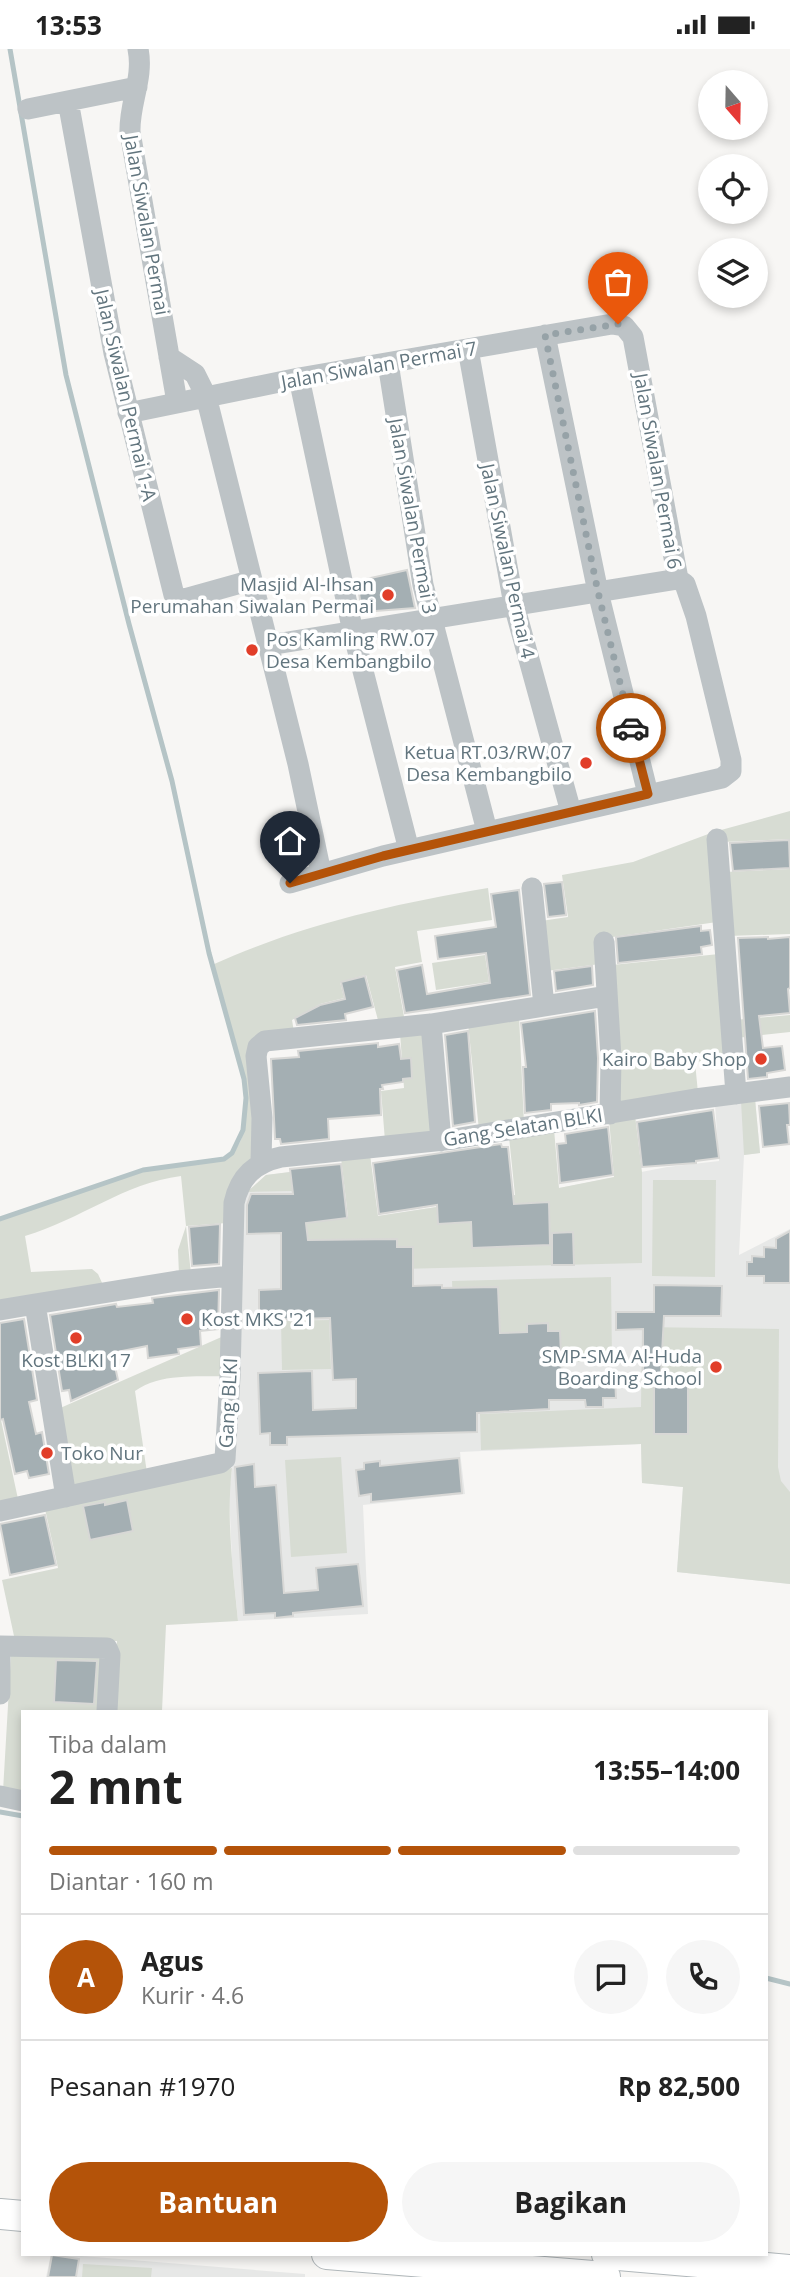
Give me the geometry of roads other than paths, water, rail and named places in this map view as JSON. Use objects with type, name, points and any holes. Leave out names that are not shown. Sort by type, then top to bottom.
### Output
[{"type":"main road","points":[[0,2214],[21,2216]]},
{"type":"main road","points":[[341,2256],[439,2270],[589,2276]]},
{"type":"main road","points":[[630,2256],[790,2270]]},
{"type":"street","name":"Jalan Siwalan Permai","points":[[138,49],[141,70],[130,117],[130,132],[177,402]]},
{"type":"street","points":[[28,109],[69,106],[135,93]]},
{"type":"street","name":"Jalan Siwalan Permai 1-A","points":[[69,106],[107,319],[173,591],[177,598],[193,597],[252,580]]},
{"type":"street","name":"Jalan Siwalan Permai 7","points":[[128,413],[299,378],[545,335],[612,324],[629,330]]},
{"type":"street","name":"Jalan Siwalan Permai 6","points":[[629,330],[635,344],[678,579],[685,584],[696,616],[731,760],[731,771],[722,778],[648,794]]},
{"type":"street","points":[[290,883],[409,850],[648,794],[598,592],[545,335]]},
{"type":"street","name":"Jalan Siwalan Permai 4","points":[[468,349],[514,605],[571,812]]},
{"type":"street","points":[[169,357],[195,374],[206,396],[298,764],[321,873]]},
{"type":"street","name":"Jalan Siwalan Permai 3","points":[[388,363],[415,544],[430,619],[487,831]]},
{"type":"street","points":[[299,378],[353,632],[409,850]]},
{"type":"street","points":[[269,645],[678,579]]},
{"type":"street","points":[[717,839],[736,1094]]},
{"type":"street","points":[[532,888],[544,1006]]},
{"type":"street","points":[[604,942],[611,1080],[610,1114]]},
{"type":"street","points":[[259,1164],[262,1118],[256,1056],[261,1044],[272,1039],[431,1024],[607,996]]},
{"type":"street","points":[[431,1024],[441,1141]]},
{"type":"street","name":"Gang Selatan BLKI","points":[[259,1164],[281,1157],[441,1141],[790,1087]]},
{"type":"street","name":"Gang BLKI","points":[[0,1511],[220,1463],[225,1459],[229,1414],[234,1203],[243,1180],[259,1164]]},
{"type":"street","points":[[0,1310],[154,1284],[232,1276]]},
{"type":"street","points":[[35,1304],[65,1497]]},
{"type":"street","points":[[0,1694],[0,1657],[107,1648],[110,1655],[107,1710]]},
{"type":"street","points":[[0,1797],[21,1801]]},
{"type":"waterway","points":[[0,1219],[143,1170],[224,1159],[232,1153],[243,1130],[246,1098],[244,1079],[209,953],[172,781],[66,375],[10,49]]},
{"type":"waterway","points":[[0,1812],[21,1816]]},
{"type":"waterway","points":[[768,1978],[790,1984]]},
{"type":"place","name":"Masjid Al-Ihsan Perumahan Siwalan Permai","points":[[388,595]]},
{"type":"place","name":"Pos Kamling RW.07 Desa Kembangbilo","points":[[252,650]]},
{"type":"place","name":"Ketua RT.03/RW.07 Desa Kembangbilo","points":[[586,763]]},
{"type":"place","name":"Kairo Baby Shop","points":[[761,1059]]},
{"type":"place","name":"Kost MKS '21","points":[[187,1319]]},
{"type":"place","name":"Kost BLKI 17","points":[[76,1338]]},
{"type":"place","name":"SMP-SMA Al-Huda Boarding School","points":[[716,1367]]},
{"type":"place","name":"Toko Nur","points":[[47,1453]]}]
